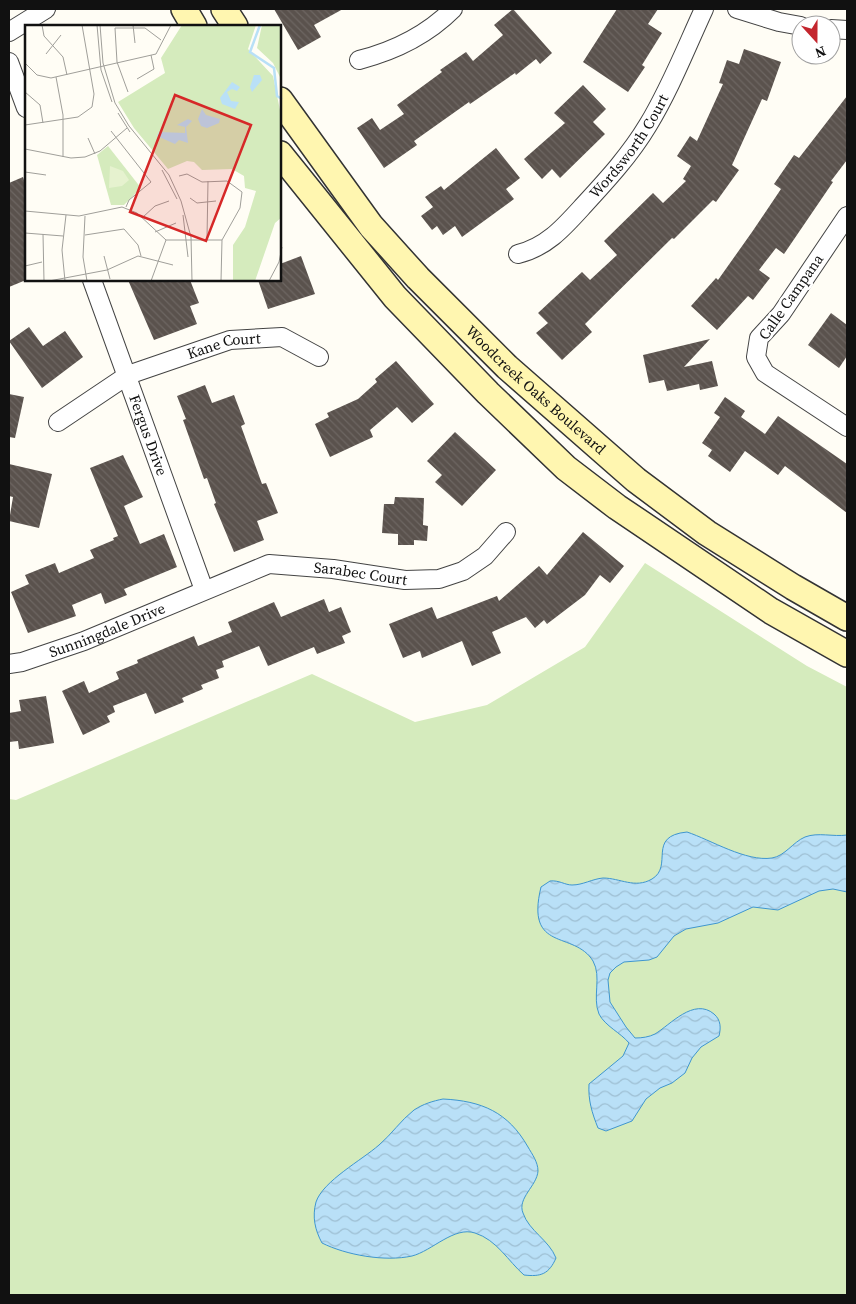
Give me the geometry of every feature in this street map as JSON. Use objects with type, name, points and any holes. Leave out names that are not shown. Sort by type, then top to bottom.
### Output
[{"type":"main road","points":[[184,9],[193,25]]},
{"type":"main road","points":[[224,9],[234,25]]},
{"type":"main road","name":"Woodcreek Oaks Boulevard","points":[[281,101],[371,226],[418,278],[507,368],[636,480],[700,528],[793,587],[847,618]]},
{"type":"main road","points":[[281,155],[395,296],[474,379],[566,468],[617,507],[771,611],[847,654]]},
{"type":"street","points":[[9,32],[46,9]]},
{"type":"street","points":[[359,60],[389,52],[406,43],[445,17],[453,9]]},
{"type":"street","name":"Wordsworth Court","points":[[518,254],[532,251],[546,243],[561,230],[630,152],[666,91],[704,9]]},
{"type":"street","points":[[737,9],[791,24]]},
{"type":"street","points":[[9,62],[25,105]]},
{"type":"street","name":"Calle Campana","points":[[847,216],[781,314],[759,338],[756,357],[765,374],[847,427]]},
{"type":"street","name":"Fergus Drive","points":[[92,281],[128,375],[204,590]]},
{"type":"street","name":"Kane Court","points":[[58,422],[128,375],[230,340],[282,337],[319,357]]},
{"type":"street","name":"Sarabec Court","points":[[204,590],[269,564],[333,569],[405,580],[439,579],[463,571],[485,556],[506,532]]},
{"type":"street","name":"Sunningdale Drive","points":[[9,664],[22,662],[84,641],[204,590]]},
{"type":"green space","points":[[645,563],[807,666],[847,687],[847,1295],[9,1295],[9,799],[16,800],[312,674],[415,722],[487,705],[585,647]]},
{"type":"water","points":[[687,832],[740,854],[762,858],[777,857],[805,837],[847,835],[847,892],[833,889],[819,891],[778,910],[753,907],[718,923],[686,929],[674,936],[657,957],[649,960],[624,962],[616,967],[610,973],[608,980],[610,1002],[635,1038],[655,1034],[683,1014],[690,1010],[698,1009],[714,1014],[719,1021],[720,1030],[719,1036],[701,1047],[692,1058],[685,1073],[646,1099],[632,1121],[606,1131],[598,1128],[592,1112],[589,1084],[623,1056],[629,1043],[605,1022],[599,1014],[596,1001],[597,974],[593,961],[585,952],[545,931],[540,922],[538,908],[541,887],[550,881],[572,885],[603,878],[634,883],[646,882],[658,873],[661,867],[662,852],[667,839]]},
{"type":"water","points":[[443,1099],[470,1102],[503,1117],[520,1135],[533,1155],[537,1164],[537,1176],[525,1197],[522,1208],[530,1225],[549,1246],[556,1258],[550,1268],[544,1273],[540,1275],[524,1275],[502,1251],[483,1236],[475,1233],[459,1233],[420,1253],[401,1258],[378,1258],[354,1254],[322,1243],[316,1228],[314,1213],[316,1202],[326,1186],[379,1145],[414,1110],[428,1103]]},
{"type":"building","points":[[274,9],[343,9],[314,25],[321,37],[298,50]]},
{"type":"building","points":[[513,9],[552,53],[540,64],[536,59],[516,75],[515,73],[470,104],[469,102],[414,141],[417,145],[384,168],[357,128],[372,118],[380,130],[404,114],[397,105],[442,72],[440,70],[466,52],[473,61],[503,35],[494,25]]},
{"type":"building","points":[[617,9],[658,9],[648,24],[662,33],[642,65],[645,67],[628,92],[583,62]]},
{"type":"building","points":[[744,49],[781,62],[767,101],[762,99],[732,165],[739,170],[716,202],[713,200],[674,239],[672,238],[585,324],[592,332],[562,360],[536,333],[548,323],[538,313],[582,272],[590,280],[617,255],[604,241],[653,193],[663,203],[686,181],[683,179],[691,166],[677,156],[690,136],[697,141],[723,84],[719,83],[727,60],[739,64]]},
{"type":"building","points":[[583,85],[606,109],[593,122],[605,134],[560,178],[552,169],[542,179],[524,159],[565,123],[554,113]]},
{"type":"building","points":[[847,96],[847,160],[831,181],[833,182],[784,254],[776,248],[759,270],[770,278],[753,300],[748,296],[717,330],[691,306],[716,278],[718,280],[752,232],[781,189],[774,184],[794,155],[799,158]]},
{"type":"building","points":[[496,148],[520,178],[506,189],[514,199],[462,237],[455,226],[443,235],[437,226],[432,230],[421,216],[433,207],[425,197],[441,186],[444,190]]},
{"type":"building","points":[[23,177],[25,184],[25,280],[9,287],[9,183]]},
{"type":"building","points":[[301,256],[315,294],[268,309],[258,281],[281,281],[281,264]]},
{"type":"building","points":[[128,281],[190,281],[199,303],[190,306],[197,324],[154,340]]},
{"type":"building","points":[[831,313],[847,325],[847,356],[839,368],[808,345]]},
{"type":"building","points":[[29,327],[43,346],[65,331],[83,357],[42,388],[9,341]]},
{"type":"building","points":[[710,339],[684,367],[712,361],[718,386],[700,390],[699,384],[667,391],[664,380],[649,383],[643,355]]},
{"type":"building","points":[[396,361],[434,404],[412,423],[397,407],[370,430],[373,437],[330,457],[315,424],[329,417],[327,413],[358,399],[377,382],[375,379]]},
{"type":"building","points":[[205,385],[212,403],[234,395],[245,424],[241,426],[262,484],[266,483],[278,513],[257,521],[264,540],[234,552],[214,504],[216,503],[207,478],[204,479],[183,420],[186,419],[177,396]]},
{"type":"building","points":[[9,394],[24,397],[15,438],[9,437]]},
{"type":"building","points":[[725,397],[745,411],[741,417],[765,434],[778,416],[847,464],[847,513],[785,466],[778,475],[745,451],[730,472],[708,456],[712,450],[702,443],[720,417],[714,413]]},
{"type":"building","points":[[455,432],[496,470],[462,506],[435,482],[442,475],[427,461]]},
{"type":"building","points":[[123,455],[143,497],[124,506],[140,544],[164,534],[177,567],[124,589],[127,595],[105,604],[101,593],[72,605],[76,616],[28,633],[11,592],[29,584],[25,575],[55,563],[59,573],[94,558],[90,550],[114,540],[113,538],[118,536],[90,468]]},
{"type":"building","points":[[9,464],[52,474],[39,528],[9,521],[13,497],[9,496]]},
{"type":"building","points":[[395,497],[424,498],[423,525],[428,526],[427,541],[414,540],[414,545],[398,545],[398,534],[382,533],[384,504],[394,504]]},
{"type":"building","points":[[583,532],[624,566],[610,583],[600,575],[585,595],[547,624],[544,620],[535,628],[526,617],[492,632],[501,653],[472,666],[462,641],[422,658],[420,651],[403,658],[389,624],[432,607],[437,619],[497,596],[499,601],[539,566],[547,575]]},
{"type":"building","points":[[324,599],[329,612],[341,607],[351,632],[342,636],[345,643],[317,654],[314,647],[268,666],[259,646],[222,661],[224,667],[216,670],[219,678],[201,685],[203,689],[182,698],[184,702],[155,714],[146,693],[113,706],[115,712],[107,716],[110,722],[83,735],[62,691],[84,681],[89,693],[119,679],[116,672],[138,663],[137,660],[194,636],[198,646],[232,632],[228,622],[274,602],[281,617]]},
{"type":"building","points":[[46,696],[54,743],[19,749],[18,741],[9,742],[9,713],[21,711],[19,700]]}]
